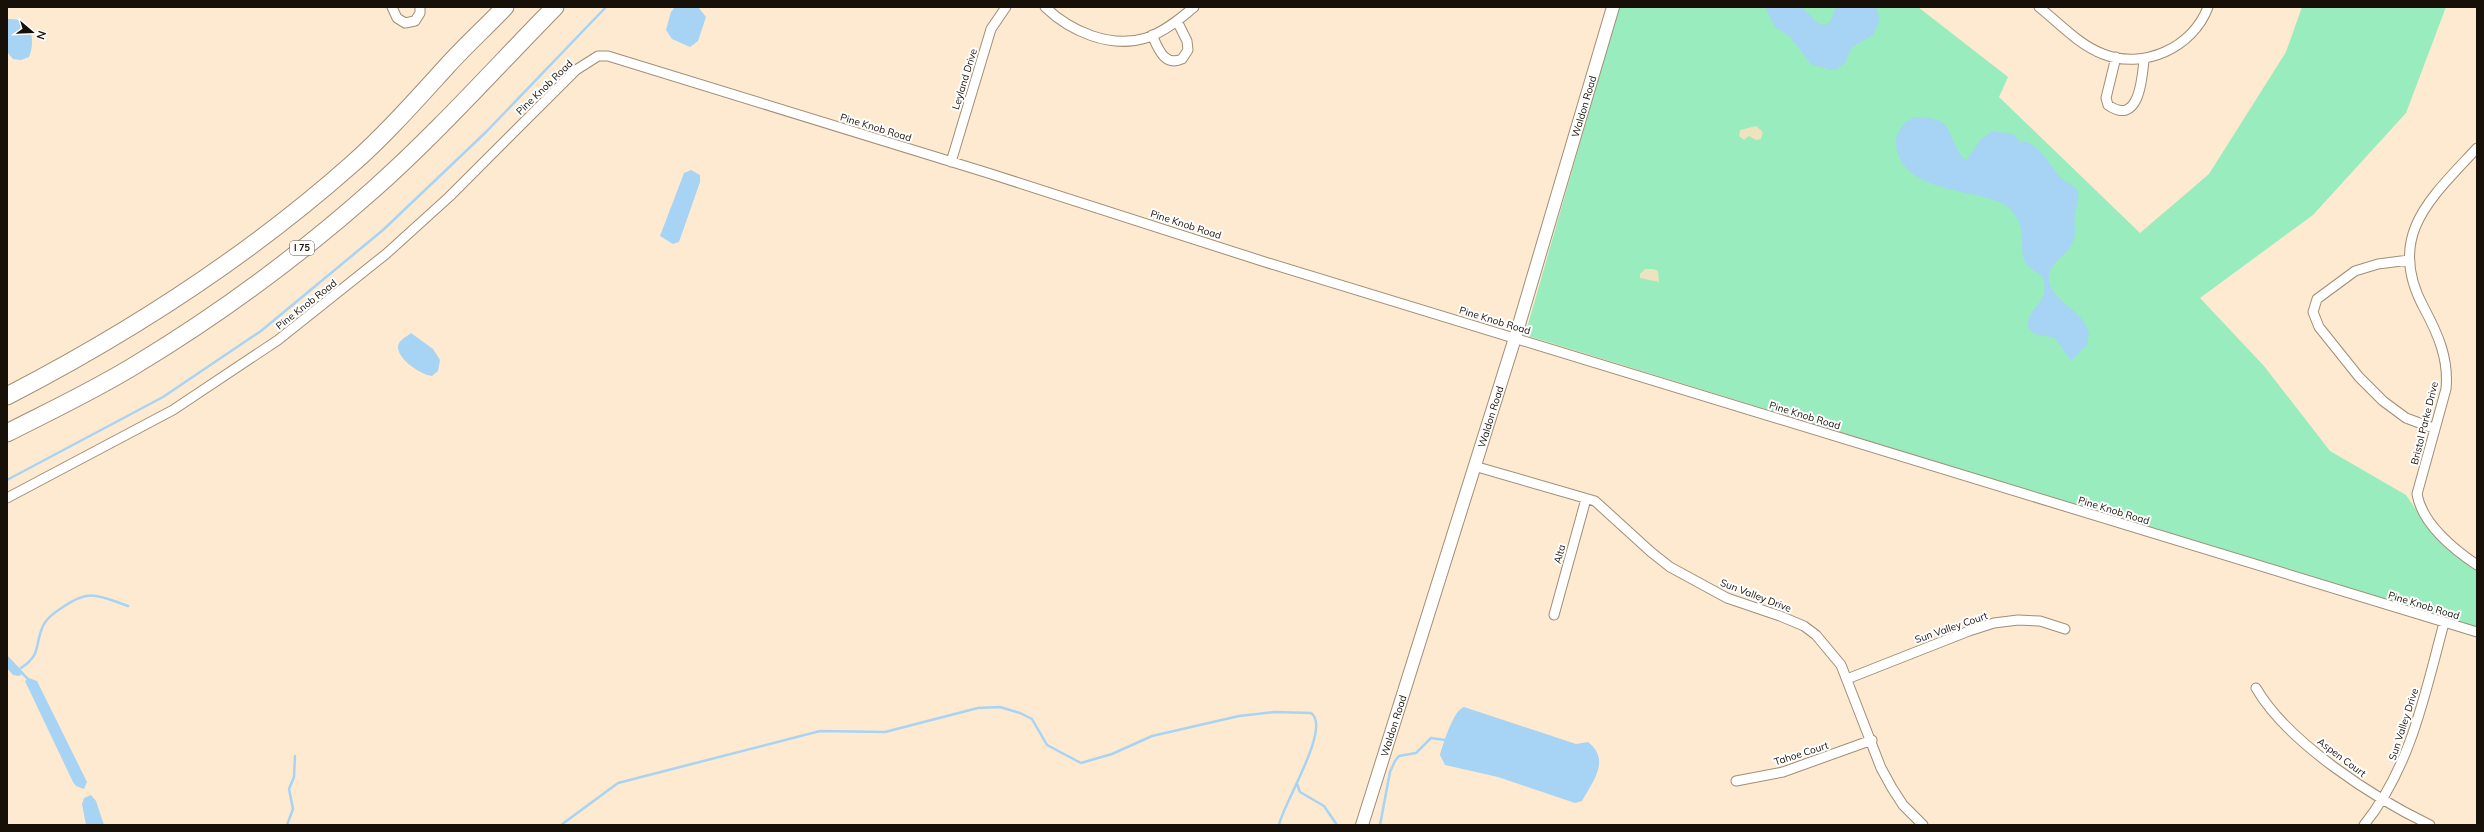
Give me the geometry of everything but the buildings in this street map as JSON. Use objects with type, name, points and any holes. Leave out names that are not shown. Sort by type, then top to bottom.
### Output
[{"type":"highway","points":[[7,396],[92,351],[151,315],[210,276],[263,237],[352,164],[404,115],[448,65],[505,7]]},
{"type":"highway","name":"I 75","points":[[7,434],[136,365],[231,302],[280,266],[374,190],[432,134],[555,7]]},
{"type":"street","points":[[392,7],[397,18],[405,23],[415,21],[420,13],[420,7]]},
{"type":"street","name":"Leyland Drive","points":[[951,162],[991,30],[1006,7]]},
{"type":"street","points":[[1045,7],[1057,19],[1070,27],[1099,38],[1123,40],[1145,38],[1152,35],[1177,21],[1194,7]]},
{"type":"street","name":"Waldon Road","points":[[1362,825],[1515,338],[1613,7]]},
{"type":"street","points":[[2039,7],[2082,42],[2102,54],[2144,60],[2176,47],[2194,30],[2208,7]]},
{"type":"street","points":[[1152,35],[1161,54],[1165,58],[1173,61],[1182,59],[1188,50],[1188,45],[1177,21]]},
{"type":"street","name":"Pine Knob Road","points":[[7,498],[173,410],[278,340],[386,254],[449,197],[576,70],[598,56],[624,59],[800,116],[951,162],[1265,262],[2477,632]]},
{"type":"street","points":[[2116,57],[2106,98],[2108,105],[2116,111],[2123,112],[2129,111],[2135,102],[2144,60]]},
{"type":"street","name":"Bristol Parke Drive","points":[[2477,148],[2431,199],[2417,219],[2410,241],[2409,260],[2418,298],[2437,335],[2445,363],[2446,389],[2433,428],[2417,494],[2419,508],[2460,554],[2477,565]]},
{"type":"street","points":[[2409,260],[2378,264],[2355,271],[2317,299],[2313,312],[2319,327],[2359,377],[2383,401],[2406,418],[2433,428]]},
{"type":"street","name":"Sun Valley Drive","points":[[1474,466],[1595,502],[1611,514],[1651,552],[1670,567],[1727,598],[1780,616],[1810,631],[1826,644],[1841,665],[1872,740],[1881,768],[1903,805],[1923,825]]},
{"type":"street","name":"Alta","points":[[1554,615],[1586,499]]},
{"type":"street","name":"Sun Valley Court","points":[[1847,680],[1962,633],[1994,623],[2018,620],[2040,621],[2065,629]]},
{"type":"street","name":"Sun Valley Drive","points":[[2364,825],[2383,800],[2400,770],[2414,731],[2444,622]]},
{"type":"street","name":"Aspen Court","points":[[2256,688],[2264,700],[2301,739],[2335,768],[2383,800],[2430,825]]},
{"type":"street","name":"Tahoe Court","points":[[1736,780],[1782,772],[1872,740]]},
{"type":"green space","points":[[1619,7],[1918,7],[2008,77],[1999,97],[2140,233],[2209,174],[2286,52],[2302,7],[2446,7],[2406,113],[2313,215],[2200,298],[2264,366],[2330,451],[2406,495],[2422,518],[2472,567],[2477,553],[2477,628],[1525,335]]},
{"type":"sand","points":[[1756,126],[1763,132],[1761,139],[1756,140],[1749,136],[1744,140],[1739,136],[1740,130]]},
{"type":"sand","points":[[1645,269],[1654,269],[1658,271],[1659,282],[1640,278],[1640,274]]},
{"type":"water","points":[[675,7],[698,7],[706,17],[698,41],[690,47],[672,39],[666,30],[671,12]]},
{"type":"water","points":[[1765,7],[1802,7],[1819,24],[1826,25],[1831,20],[1836,7],[1875,7],[1878,11],[1879,22],[1873,35],[1852,47],[1845,63],[1835,70],[1830,70],[1811,64],[1790,37],[1775,27]]},
{"type":"water","points":[[7,19],[20,20],[28,26],[32,36],[32,47],[29,57],[21,60],[13,59],[7,52]]},
{"type":"water","points":[[1915,117],[1938,120],[1944,124],[1964,159],[1967,159],[1981,139],[1992,131],[2013,134],[2019,141],[2026,142],[2038,149],[2059,176],[2077,189],[2078,199],[2075,213],[2075,233],[2073,241],[2068,250],[2050,270],[2049,275],[2049,281],[2056,295],[2080,318],[2089,333],[2087,345],[2071,361],[2055,338],[2035,334],[2028,328],[2029,317],[2043,297],[2044,285],[2039,273],[2028,266],[2025,262],[2022,252],[2022,235],[2020,225],[2013,213],[2002,203],[1988,198],[1937,186],[1922,179],[1909,171],[1900,158],[1896,138],[1899,130],[1908,121]]},
{"type":"water","points":[[691,170],[700,175],[700,182],[679,242],[673,244],[660,236],[684,173]]},
{"type":"water","points":[[411,333],[433,349],[440,360],[438,371],[432,376],[422,373],[410,366],[401,356],[398,346],[403,339]]},
{"type":"water","points":[[7,655],[24,673],[19,676],[13,675],[7,668]]},
{"type":"water","points":[[29,678],[37,681],[87,782],[84,789],[76,786],[73,782],[25,681]]},
{"type":"water","points":[[1464,707],[1576,744],[1588,742],[1595,749],[1599,763],[1595,778],[1582,801],[1575,803],[1498,777],[1445,765],[1440,755],[1449,728],[1456,714]]},
{"type":"water","points":[[91,795],[96,801],[104,825],[86,825],[82,804],[84,798]]},
{"type":"waterway","points":[[7,480],[163,397],[261,331],[383,230],[486,132],[606,7]]},
{"type":"waterway","points":[[21,668],[28,663],[35,654],[40,633],[46,620],[72,601],[80,597],[95,596],[128,606]]},
{"type":"waterway","points":[[23,674],[28,679]]},
{"type":"waterway","points":[[561,825],[618,783],[820,731],[885,732],[978,708],[1000,707],[1020,713],[1032,719],[1047,745],[1081,763],[1112,754],[1152,736],[1239,716],[1275,712],[1311,713],[1316,721],[1311,749],[1279,825]]},
{"type":"waterway","points":[[1380,825],[1390,772],[1395,761],[1399,756],[1416,753],[1431,738],[1445,740]]},
{"type":"waterway","points":[[287,825],[293,809],[289,789],[294,777],[295,756]]},
{"type":"waterway","points":[[1297,784],[1300,792],[1324,806],[1337,825]]}]
